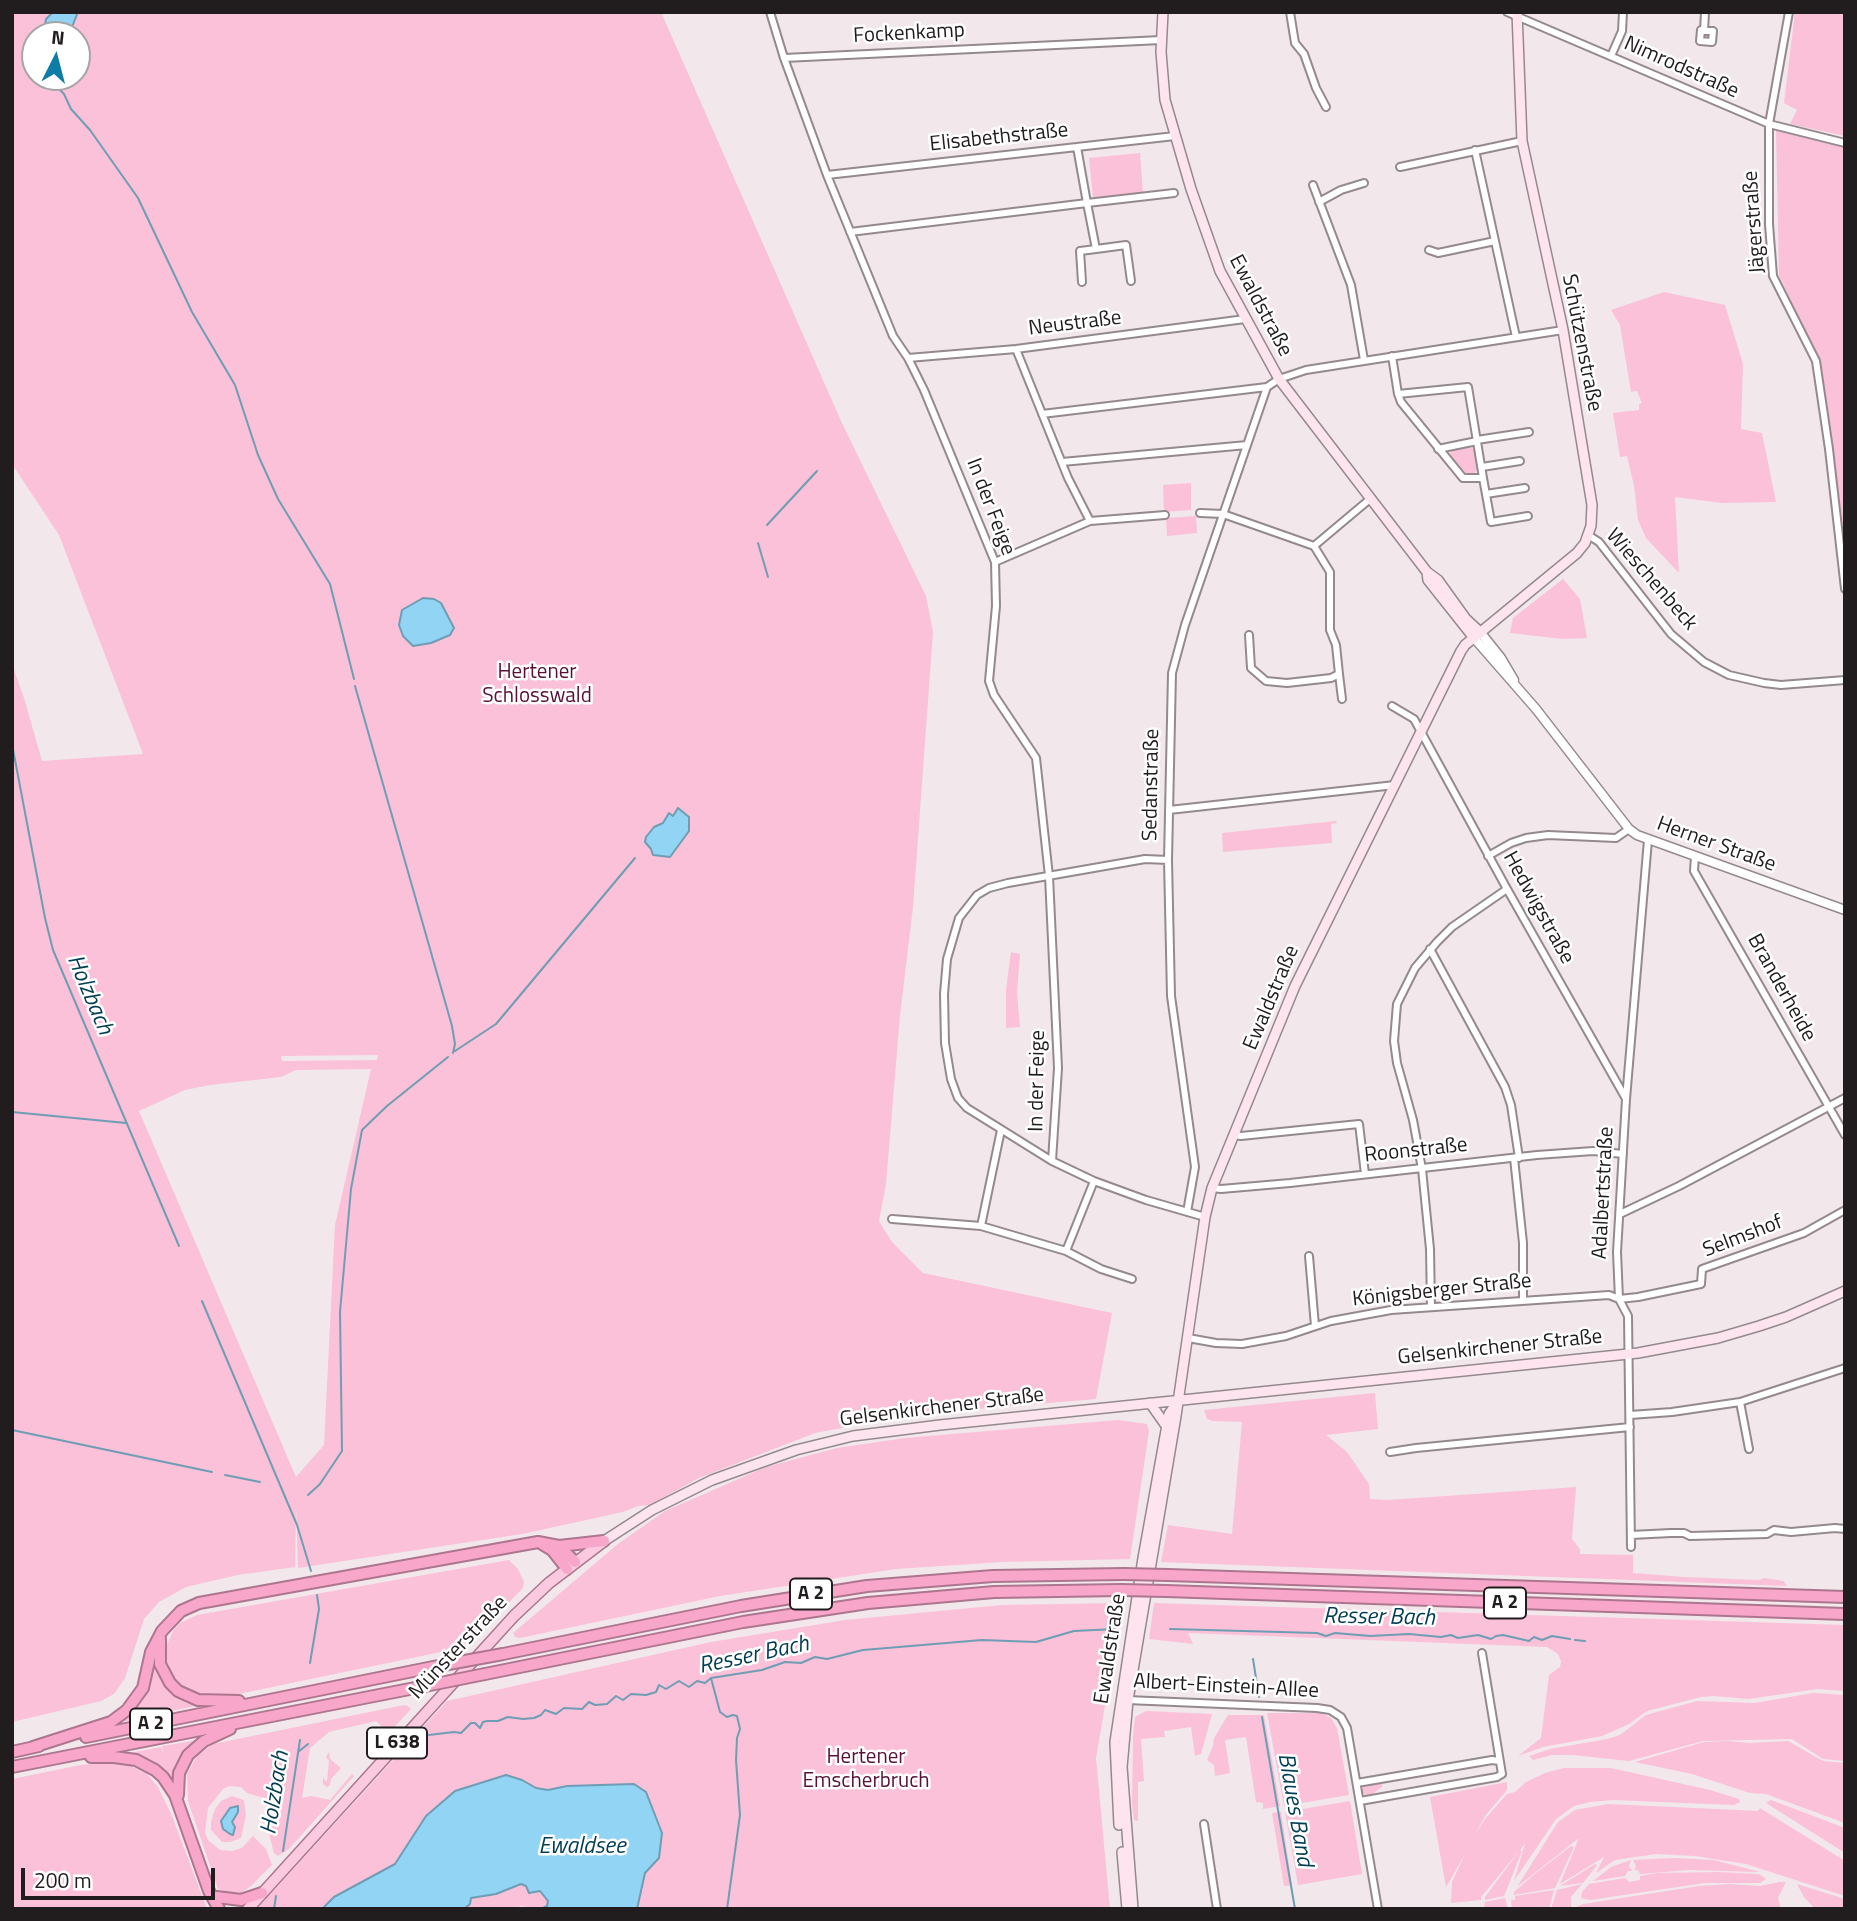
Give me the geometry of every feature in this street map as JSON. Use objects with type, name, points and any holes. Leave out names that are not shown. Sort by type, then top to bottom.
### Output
[{"type":"highway","points":[[33,1747],[104,1724],[127,1710],[143,1688],[151,1651],[162,1632],[181,1611],[211,1600],[532,1543],[547,1542],[559,1546],[604,1541]]},
{"type":"highway","points":[[532,1543],[552,1549],[571,1565]]},
{"type":"highway","points":[[559,1546],[571,1565]]},
{"type":"highway","name":"A 2","points":[[12,1752],[741,1606],[867,1586],[993,1576],[1124,1574],[1845,1597]]},
{"type":"highway","name":"A 2","points":[[12,1768],[743,1622],[855,1604],[994,1592],[1166,1591],[1845,1614]]},
{"type":"highway","points":[[162,1632],[159,1642],[160,1664],[170,1683],[178,1691],[188,1697],[209,1701],[269,1700]]},
{"type":"highway","points":[[179,1805],[179,1773],[195,1747],[212,1737],[255,1720]]},
{"type":"highway","points":[[57,1758],[114,1757],[136,1760],[163,1777],[179,1805],[209,1891],[219,1909]]},
{"type":"highway","points":[[204,1874],[217,1897],[228,1909]]},
{"type":"highway","points":[[217,1897],[241,1900],[262,1893]]},
{"type":"main road","name":"Ewaldstraße","points":[[1126,1909],[1114,1764],[1115,1742],[1125,1700],[1178,1400],[1205,1217],[1212,1188],[1295,986],[1461,651],[1478,635],[1428,580],[1427,572],[1279,379],[1220,271],[1165,100],[1161,40],[1163,12]]},
{"type":"main road","name":"Schützenstraße","points":[[1513,13],[1522,141],[1563,330],[1592,505],[1593,517],[1588,535]]},
{"type":"main road","points":[[1478,635],[1577,553],[1588,535]]},
{"type":"main road","name":"Gelsenkirchener Straße","points":[[530,1600],[571,1565],[652,1510],[712,1480],[796,1450],[853,1436],[897,1429],[1629,1354],[1708,1340],[1759,1326],[1845,1291]]},
{"type":"main road","name":"Ewaldstraße","points":[[1133,1909],[1122,1767],[1125,1700],[1169,1414],[1178,1400]]},
{"type":"main road","points":[[1150,1403],[1167,1427]]},
{"type":"main road","name":"Münsterstraße","points":[[248,1909],[530,1600]]},
{"type":"street","name":"In der Feige","points":[[771,12],[784,58],[850,232],[893,337],[908,358],[936,418],[995,562],[996,606],[989,681],[994,695],[1032,749],[1038,764],[1049,876],[1058,1068],[1052,1161]]},
{"type":"street","points":[[1290,12],[1295,43],[1304,54],[1326,107]]},
{"type":"street","points":[[1611,56],[1622,32],[1623,12]]},
{"type":"street","points":[[1704,30],[1705,12]]},
{"type":"street","name":"Jägerstraße","points":[[1789,12],[1769,124],[1769,224],[1773,276],[1816,360],[1845,589]]},
{"type":"street","name":"Nimrodstraße","points":[[1513,13],[1769,124],[1845,144]]},
{"type":"street","name":"Fockenkamp","points":[[784,58],[1161,40]]},
{"type":"street","name":"Elisabethstraße","points":[[827,175],[1175,136]]},
{"type":"street","points":[[1400,167],[1522,141]]},
{"type":"street","points":[[1077,147],[1096,249]]},
{"type":"street","points":[[1475,150],[1516,337]]},
{"type":"street","points":[[1319,202],[1341,190],[1364,183]]},
{"type":"street","points":[[1313,185],[1351,285],[1364,360]]},
{"type":"street","points":[[850,232],[1174,192]]},
{"type":"street","points":[[1429,250],[1438,253],[1495,241]]},
{"type":"street","points":[[1082,282],[1080,251],[1126,245],[1131,281]]},
{"type":"street","name":"Neustraße","points":[[908,358],[1016,349],[1245,319]]},
{"type":"street","points":[[1042,414],[1267,387],[1279,379],[1306,370],[1563,330]]},
{"type":"street","points":[[1016,349],[1062,462],[1090,521]]},
{"type":"street","points":[[1392,356],[1401,402],[1463,478],[1483,478]]},
{"type":"street","name":"Sedanstraße","points":[[1187,1212],[1195,1167],[1171,996],[1168,860],[1172,673],[1181,639],[1267,387]]},
{"type":"street","points":[[1398,394],[1468,387],[1491,522],[1528,516]]},
{"type":"street","points":[[1438,449],[1529,432]]},
{"type":"street","points":[[1062,462],[1247,445]]},
{"type":"street","points":[[1482,467],[1520,461]]},
{"type":"street","points":[[1486,494],[1525,488]]},
{"type":"street","points":[[1314,547],[1370,499]]},
{"type":"street","points":[[1200,513],[1223,514],[1314,547],[1329,572],[1331,630],[1336,645],[1342,699]]},
{"type":"street","points":[[995,562],[1090,521],[1165,515]]},
{"type":"street","name":"Wieschenbeck","points":[[1588,535],[1599,542],[1671,634],[1704,662],[1728,675],[1764,683],[1781,685],[1845,680]]},
{"type":"street","points":[[1249,635],[1251,668],[1266,681],[1287,683],[1331,678],[1339,674]]},
{"type":"street","name":"Herner Straße","points":[[1478,635],[1629,829],[1648,840],[1845,910]]},
{"type":"street","name":"Hedwigstraße","points":[[1392,706],[1415,719],[1488,856],[1626,1099]]},
{"type":"street","points":[[1169,810],[1395,785]]},
{"type":"street","points":[[1488,856],[1526,838],[1548,835],[1616,838],[1629,829]]},
{"type":"street","name":"Adalbertstraße","points":[[1631,1547],[1628,1316],[1619,1299],[1617,1252],[1626,1099],[1648,840]]},
{"type":"street","name":"Branderheide","points":[[1695,856],[1695,871],[1845,1135]]},
{"type":"street","points":[[1168,860],[1145,859],[998,885],[977,895],[965,908],[955,926],[947,960],[944,1018],[951,1079],[958,1098],[967,1108],[1052,1161],[1094,1181],[1205,1217]]},
{"type":"street","points":[[1431,1307],[1430,1249],[1422,1169],[1413,1120],[1397,1063],[1394,1026],[1397,1004],[1415,968],[1430,949],[1452,927],[1507,890]]},
{"type":"street","points":[[1430,949],[1505,1087],[1511,1105],[1523,1243],[1523,1300]]},
{"type":"street","points":[[1620,1214],[1845,1098]]},
{"type":"street","points":[[1234,1135],[1359,1124],[1365,1174]]},
{"type":"street","points":[[981,1226],[1000,1130]]},
{"type":"street","name":"Roonstraße","points":[[1212,1188],[1593,1151],[1623,1154]]},
{"type":"street","points":[[1066,1251],[1094,1181]]},
{"type":"street","name":"Selmshof","points":[[1619,1299],[1701,1284],[1702,1269],[1804,1233],[1845,1210]]},
{"type":"street","points":[[892,1219],[981,1226],[1066,1251],[1101,1269],[1132,1279]]},
{"type":"street","points":[[1309,1256],[1315,1326]]},
{"type":"street","name":"Königsberger Straße","points":[[1188,1338],[1242,1344],[1286,1336],[1315,1326],[1383,1311],[1609,1295],[1619,1299]]},
{"type":"street","points":[[1630,1415],[1740,1402],[1845,1368]]},
{"type":"street","points":[[1740,1402],[1749,1450]]},
{"type":"street","points":[[1390,1452],[1630,1427]]},
{"type":"street","points":[[1631,1535],[1767,1534],[1774,1530],[1791,1532],[1845,1529]]},
{"type":"street","points":[[1360,1801],[1502,1774],[1482,1653]]},
{"type":"street","name":"Albert-Einstein-Allee","points":[[1125,1700],[1330,1710],[1341,1717],[1347,1728],[1378,1909]]},
{"type":"street","points":[[1357,1783],[1499,1761]]},
{"type":"street","points":[[1204,1824],[1217,1909]]},
{"type":"green space","name":"Hertener Schlosswald","points":[[12,12],[661,12],[841,421],[926,596],[933,632],[913,907],[900,1015],[886,1184],[879,1221],[892,1242],[923,1273],[1112,1313],[1096,1399],[918,1414],[815,1433],[699,1478],[650,1505],[522,1534],[298,1568],[296,1506],[295,1567],[238,1575],[186,1587],[159,1602],[144,1619],[125,1678],[114,1694],[101,1701],[12,1722],[12,664],[42,761],[143,754],[59,535],[12,464]],"holes":[[[378,1055],[377,1060],[290,1061],[282,1061],[281,1056]],[[371,1069],[335,1225],[324,1445],[296,1477],[139,1111],[185,1090],[210,1085],[281,1077],[296,1070]]]},
{"type":"green space","points":[[1795,12],[1845,12],[1845,136],[1790,124],[1797,110],[1784,103]]},
{"type":"green space","points":[[1776,128],[1845,144],[1845,588],[1819,361],[1779,275]]},
{"type":"green space","points":[[1140,153],[1143,194],[1093,198],[1089,158]]},
{"type":"green space","points":[[1664,292],[1725,305],[1743,364],[1741,429],[1762,433],[1776,502],[1722,503],[1675,497],[1679,573],[1646,538],[1638,520],[1627,456],[1620,457],[1613,413],[1639,410],[1639,404],[1642,403],[1637,391],[1631,392],[1620,325],[1611,310]]},
{"type":"green space","points":[[1453,449],[1474,449],[1477,470],[1474,474],[1467,475],[1450,454]]},
{"type":"green space","points":[[1191,483],[1191,510],[1164,512],[1163,485]]},
{"type":"green space","points":[[1196,516],[1197,533],[1167,536],[1166,518]]},
{"type":"green space","points":[[1563,579],[1580,599],[1587,638],[1563,639],[1510,633],[1513,618]]},
{"type":"green space","points":[[1337,823],[1331,824],[1332,843],[1223,852],[1222,833]]},
{"type":"green space","points":[[1011,952],[1020,954],[1017,993],[1020,1027],[1006,1028],[1006,990]]},
{"type":"green space","points":[[1375,1393],[1378,1429],[1326,1435],[1347,1452],[1369,1484],[1370,1499],[1576,1487],[1572,1539],[1580,1549],[1580,1554],[1633,1555],[1633,1573],[1759,1580],[1764,1578],[1783,1581],[1787,1586],[1161,1562],[1168,1525],[1232,1534],[1242,1422],[1213,1421],[1207,1419],[1204,1410]]},
{"type":"green space","points":[[1118,1420],[1147,1424],[1149,1431],[1130,1559],[1002,1562],[896,1569],[720,1596],[520,1638],[513,1633],[618,1544],[665,1511],[766,1467],[837,1448],[905,1438]]},
{"type":"green space","points":[[509,1560],[518,1569],[524,1582],[523,1588],[465,1647],[219,1698],[192,1694],[171,1675],[165,1660],[165,1649],[173,1631],[180,1623],[197,1615]]},
{"type":"green space","name":"Hertener Emscherbruch","points":[[1122,1603],[1117,1653],[1114,1653],[1096,1758],[1110,1909],[619,1909],[627,1785],[567,1786],[548,1790],[536,1788],[522,1780],[426,1816],[395,1864],[334,1897],[322,1909],[257,1909],[447,1701],[711,1642],[845,1620],[1002,1605]]},
{"type":"green space","points":[[1154,1603],[1845,1625],[1845,1691],[1817,1689],[1749,1699],[1701,1697],[1647,1711],[1629,1724],[1602,1736],[1543,1747],[1518,1756],[1541,1738],[1549,1675],[1560,1667],[1558,1654],[1547,1647],[1188,1633],[1193,1644],[1149,1639]]},
{"type":"green space","points":[[154,1654],[163,1677],[200,1705],[152,1715],[150,1709],[150,1716],[118,1723],[125,1717]]},
{"type":"green space","points":[[1813,1693],[1845,1695],[1845,1761],[1823,1759],[1792,1739],[1703,1741],[1629,1761],[1573,1755],[1552,1755],[1533,1760],[1529,1756],[1620,1735],[1646,1715],[1697,1701],[1755,1703]]},
{"type":"green space","points":[[404,1705],[411,1709],[389,1733],[376,1721],[329,1732],[310,1748],[302,1798],[311,1796],[330,1800],[352,1774],[354,1776],[289,1849],[278,1856],[274,1853],[267,1826],[270,1804],[267,1799],[247,1793],[241,1787],[229,1786],[223,1789],[208,1808],[205,1833],[208,1840],[220,1850],[232,1851],[242,1848],[253,1836],[266,1849],[272,1865],[239,1894],[218,1889],[188,1801],[187,1774],[197,1756],[213,1744]]},
{"type":"green space","points":[[1146,1711],[1212,1714],[1201,1754],[1195,1756],[1191,1727],[1164,1731],[1165,1737],[1141,1739],[1144,1781],[1138,1782],[1138,1821],[1134,1820],[1132,1804],[1133,1737],[1135,1717]]},
{"type":"green space","points":[[1267,1713],[1321,1713],[1331,1718],[1337,1728],[1349,1795],[1284,1806]]},
{"type":"green space","points":[[1228,1715],[1264,1715],[1280,1806],[1263,1809],[1263,1803],[1256,1802],[1246,1737],[1225,1740],[1230,1773],[1215,1776],[1214,1765],[1207,1760],[1214,1738]]},
{"type":"green space","points":[[198,1740],[175,1784],[124,1754],[161,1747],[163,1753],[162,1746]]},
{"type":"green space","points":[[1788,1741],[1823,1761],[1845,1763],[1845,1823],[1766,1794],[1750,1793],[1692,1774],[1635,1762],[1704,1742]]},
{"type":"green space","points":[[329,1752],[330,1759],[341,1768],[327,1787],[323,1784],[323,1778],[327,1782],[329,1761],[326,1757]]},
{"type":"green space","points":[[107,1762],[131,1766],[147,1774],[158,1787],[172,1816],[207,1909],[12,1909],[12,1779]]},
{"type":"green space","points":[[1564,1768],[1611,1768],[1710,1790],[1739,1799],[1740,1802],[1734,1805],[1613,1800],[1574,1806],[1556,1819],[1514,1881],[1525,1844],[1481,1900],[1451,1903],[1452,1882],[1465,1854],[1446,1887],[1430,1797],[1507,1782],[1507,1790],[1485,1816],[1475,1835],[1507,1794],[1515,1792],[1526,1782],[1545,1773]]},
{"type":"green space","points":[[1380,1782],[1383,1786],[1370,1796],[1362,1792],[1361,1789],[1366,1785]]},
{"type":"green space","points":[[232,1796],[244,1800],[246,1815],[241,1838],[222,1842],[211,1830],[211,1822],[221,1801]]},
{"type":"green space","points":[[1771,1800],[1845,1828],[1845,1853],[1766,1803]]},
{"type":"green space","points":[[1350,1801],[1362,1874],[1298,1885],[1285,1812]]},
{"type":"green space","points":[[1608,1804],[1758,1811],[1760,1808],[1845,1861],[1845,1896],[1746,1864],[1695,1856],[1656,1854],[1615,1860],[1596,1873],[1604,1857],[1560,1884],[1579,1838],[1517,1887],[1558,1822],[1575,1810]]},
{"type":"green space","points":[[1281,1812],[1292,1885],[1284,1886],[1272,1813]]},
{"type":"green space","points":[[1571,1846],[1574,1847],[1555,1888],[1514,1895],[1514,1892],[1536,1873]]},
{"type":"green space","points":[[1520,1850],[1522,1851],[1504,1896],[1485,1900],[1485,1897]]},
{"type":"green space","points":[[1631,1860],[1629,1867],[1633,1871],[1628,1871],[1625,1876],[1593,1881],[1611,1867]]},
{"type":"green space","points":[[1633,1860],[1714,1860],[1760,1872],[1689,1870],[1640,1874],[1638,1870],[1634,1870],[1636,1866]]},
{"type":"green space","points":[[1597,1865],[1583,1883],[1560,1886]]},
{"type":"green space","points":[[1657,1873],[1759,1874],[1766,1879],[1760,1883],[1705,1883],[1590,1900],[1581,1898],[1582,1892],[1589,1884],[1625,1878],[1629,1882],[1640,1880],[1640,1876]]},
{"type":"green space","points":[[1786,1882],[1778,1898],[1781,1909],[1551,1909],[1557,1890],[1582,1884],[1571,1897],[1571,1907],[1699,1886],[1760,1886]]},
{"type":"green space","points":[[521,1884],[540,1891],[548,1901],[547,1906],[541,1909],[521,1906],[511,1909],[464,1909],[470,1904],[471,1898],[497,1894]]},
{"type":"green space","points":[[1797,1884],[1845,1899],[1845,1909],[1815,1909]]},
{"type":"green space","points":[[1554,1890],[1549,1909],[1512,1909],[1511,1900],[1515,1900],[1515,1896]]},
{"type":"green space","points":[[1505,1898],[1508,1909],[1484,1909],[1485,1902]]},
{"type":"water","points":[[53,12],[78,12],[74,21],[46,19]]},
{"type":"water","points":[[423,598],[441,603],[454,628],[450,635],[431,643],[413,646],[403,636],[399,625],[402,610]]},
{"type":"water","points":[[678,808],[689,817],[689,831],[670,857],[653,855],[645,842],[646,837],[654,827],[663,823],[669,813],[673,816]]},
{"type":"water","name":"Ewaldsee","points":[[506,1775],[536,1788],[548,1790],[567,1786],[634,1784],[646,1792],[662,1833],[659,1858],[645,1873],[637,1909],[541,1909],[547,1906],[548,1901],[540,1891],[529,1893],[526,1886],[521,1884],[496,1894],[471,1898],[470,1904],[464,1909],[322,1909],[334,1897],[395,1864],[426,1816],[455,1791]]},
{"type":"water","points":[[238,1806],[238,1812],[232,1822],[235,1827],[233,1835],[223,1829],[221,1821],[230,1808]]},
{"type":"waterway","points":[[61,91],[71,109],[90,130],[138,198],[192,312],[235,385],[258,455],[278,499],[330,584],[354,679]]},
{"type":"waterway","points":[[767,525],[817,471]]},
{"type":"waterway","points":[[758,543],[768,577]]},
{"type":"waterway","points":[[355,686],[452,1026],[455,1044],[453,1053]]},
{"type":"waterway","name":"Holzbach","points":[[12,744],[53,950],[179,1246]]},
{"type":"waterway","points":[[455,1051],[496,1024],[635,858]]},
{"type":"waterway","points":[[308,1495],[320,1484],[342,1451],[340,1312],[351,1189],[362,1130],[387,1106],[448,1057]]},
{"type":"waterway","points":[[12,1112],[126,1123]]},
{"type":"waterway","name":"Holzbach","points":[[202,1301],[297,1525],[311,1571]]},
{"type":"waterway","points":[[12,1430],[212,1472]]},
{"type":"waterway","points":[[225,1475],[260,1482]]},
{"type":"waterway","name":"Holzbach","points":[[310,1663],[319,1609],[317,1595]]},
{"type":"waterway","name":"Resser Bach","points":[[429,1735],[461,1733],[471,1723],[480,1728],[483,1722],[508,1717],[534,1718],[545,1710],[556,1714],[564,1708],[582,1709],[589,1702],[595,1705],[607,1704],[616,1696],[623,1700],[631,1694],[646,1695],[656,1692],[659,1685],[666,1689],[679,1681],[689,1687],[697,1681],[705,1683],[711,1678],[762,1670],[785,1662],[801,1663],[815,1657],[827,1659],[863,1650],[982,1640],[1036,1642],[1074,1631],[1116,1629]]},
{"type":"waterway","name":"Resser Bach","points":[[1170,1629],[1317,1633],[1326,1636],[1335,1633],[1370,1636],[1451,1635],[1458,1638],[1478,1635],[1491,1639],[1503,1635],[1529,1641],[1534,1637],[1542,1640],[1552,1636],[1570,1639]]},
{"type":"waterway","name":"Resser Bach","points":[[1575,1640],[1585,1641]]},
{"type":"waterway","name":"Blaues Band","points":[[1253,1659],[1259,1697]]},
{"type":"waterway","points":[[711,1678],[720,1712],[727,1717],[737,1716],[740,1729],[736,1760],[740,1815],[727,1909]]},
{"type":"waterway","name":"Blaues Band","points":[[1262,1717],[1295,1909]]},
{"type":"waterway","name":"Holzbach","points":[[283,1851],[300,1740]]},
{"type":"waterway","points":[[298,1752],[308,1744]]},
{"type":"waterway","name":"Holzbach","points":[[274,1909],[276,1896]]}]
